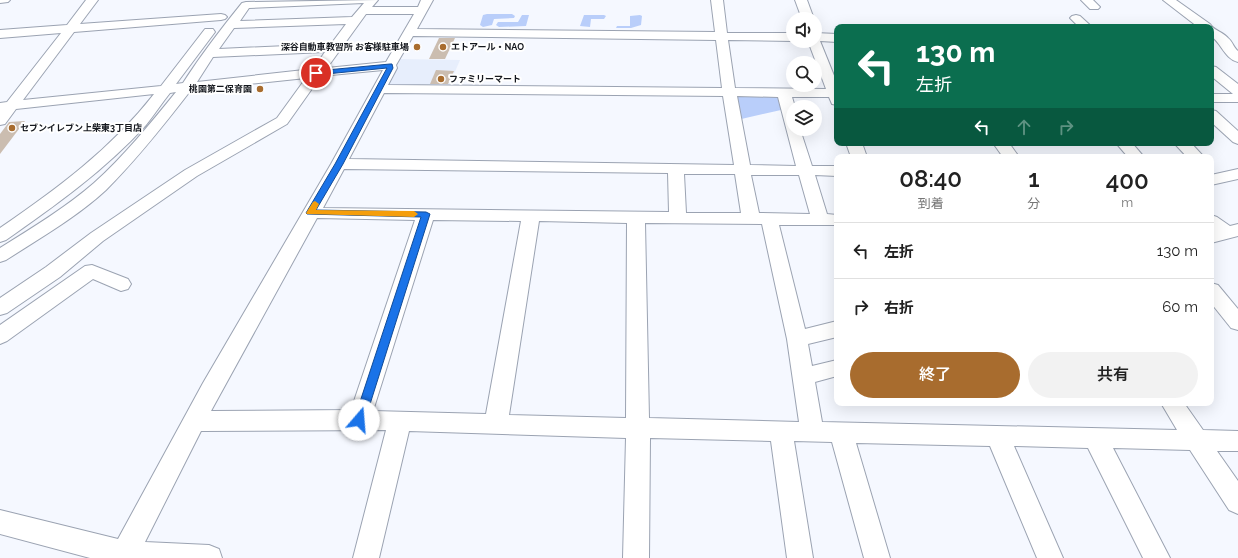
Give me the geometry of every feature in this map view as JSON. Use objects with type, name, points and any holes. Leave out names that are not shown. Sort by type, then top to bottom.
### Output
[{"type":"street","points":[[0,121],[6,106],[92,0]]},
{"type":"street","points":[[0,308],[98,237],[191,173],[282,121],[316,73],[336,48],[360,10],[372,0]]},
{"type":"street","points":[[716,0],[729,92],[742,168],[760,219],[797,338],[812,432]]},
{"type":"street","points":[[801,0],[805,12]]},
{"type":"street","points":[[1169,0],[1202,24]]},
{"type":"street","points":[[0,236],[53,200],[99,163],[141,121],[166,89],[226,21],[246,5],[360,10]]},
{"type":"street","points":[[0,34],[71,27],[226,21],[424,5]]},
{"type":"street","points":[[123,556],[211,389],[339,164],[390,68],[390,65],[424,5]]},
{"type":"street","points":[[0,256],[56,220],[99,187],[145,140],[187,86],[209,53],[226,21],[230,6]]},
{"type":"street","points":[[1076,18],[1083,24]]},
{"type":"street","points":[[408,32],[786,37]]},
{"type":"street","points":[[1214,33],[1225,42],[1228,49],[1238,58]]},
{"type":"street","points":[[822,37],[834,38]]},
{"type":"street","points":[[1214,41],[1225,42]]},
{"type":"street","points":[[209,53],[336,48]]},
{"type":"street","points":[[817,48],[834,91]]},
{"type":"street","points":[[6,106],[390,65]]},
{"type":"street","points":[[1214,72],[1238,91]]},
{"type":"street","points":[[379,89],[729,92],[834,96]]},
{"type":"street","points":[[784,93],[786,101]]},
{"type":"street","points":[[1214,98],[1238,98]]},
{"type":"street","points":[[1214,117],[1238,139]]},
{"type":"street","points":[[795,136],[820,220]]},
{"type":"street","points":[[1127,146],[1133,154]]},
{"type":"street","points":[[1185,146],[1193,154]]},
{"type":"street","points":[[339,164],[742,168],[834,171]]},
{"type":"street","points":[[676,168],[678,218]]},
{"type":"street","points":[[1214,177],[1238,174]]},
{"type":"street","points":[[310,213],[834,220]]},
{"type":"street","points":[[359,420],[426,214]]},
{"type":"street","points":[[496,423],[531,216]]},
{"type":"street","points":[[636,217],[638,428],[636,558]]},
{"type":"street","points":[[1214,223],[1226,233]]},
{"type":"street","points":[[65,262],[92,271],[121,284]]},
{"type":"street","points":[[0,336],[92,271]]},
{"type":"street","points":[[1214,294],[1238,323]]},
{"type":"street","points":[[797,338],[834,330]]},
{"type":"street","points":[[803,377],[834,369]]},
{"type":"street","points":[[1174,406],[1238,502]]},
{"type":"street","points":[[194,421],[359,420],[638,428],[1238,441]]},
{"type":"street","points":[[366,558],[400,421]]},
{"type":"street","points":[[781,431],[800,558]]},
{"type":"street","points":[[841,432],[877,558]]},
{"type":"street","points":[[998,436],[1050,558]]},
{"type":"street","points":[[1095,438],[1157,558]]},
{"type":"street","points":[[0,522],[123,556],[209,558]]},
{"type":"shaded area","points":[[512,14],[515,16],[514,18],[494,19],[492,25],[483,27],[480,25],[483,15]]},
{"type":"shaded area","points":[[522,15],[529,15],[526,26],[499,27],[496,25],[498,22],[518,22]]},
{"type":"shaded area","points":[[584,15],[606,16],[604,19],[591,19],[590,27],[580,26]]},
{"type":"shaded area","points":[[630,16],[642,16],[641,25],[631,28],[616,28],[617,26],[630,26]]},
{"type":"shaded area","points":[[399,59],[460,60],[448,88],[384,86]]},
{"type":"shaded area","points":[[732,96],[778,96],[781,110],[737,120]]},
{"type":"building","name":"エトアール・NAO","points":[[439,38],[455,38],[445,59],[429,59]]},
{"type":"building","name":"ファミリーマート","points":[[436,70],[454,71],[448,84],[430,84]]},
{"type":"building","name":"セブンイレブン上柴東3丁目店","points":[[25,121],[0,154],[0,134],[9,122]]},
{"type":"slow traffic","points":[[315,204],[310,213],[414,214]]},
{"type":"place","name":"深谷自動車教習所 お客様駐車場","points":[[417,47]]},
{"type":"place","name":"エトアール・NAO","points":[[443,47]]},
{"type":"place","name":"ファミリーマート","points":[[441,79]]},
{"type":"place","name":"桃園第二保育園","points":[[260,89]]},
{"type":"place","name":"セブンイレブン上柴東3丁目店","points":[[12,128]]},
{"type":"route","points":[[316,73],[390,65],[390,68],[371,105],[310,213],[426,214],[359,420]]}]
